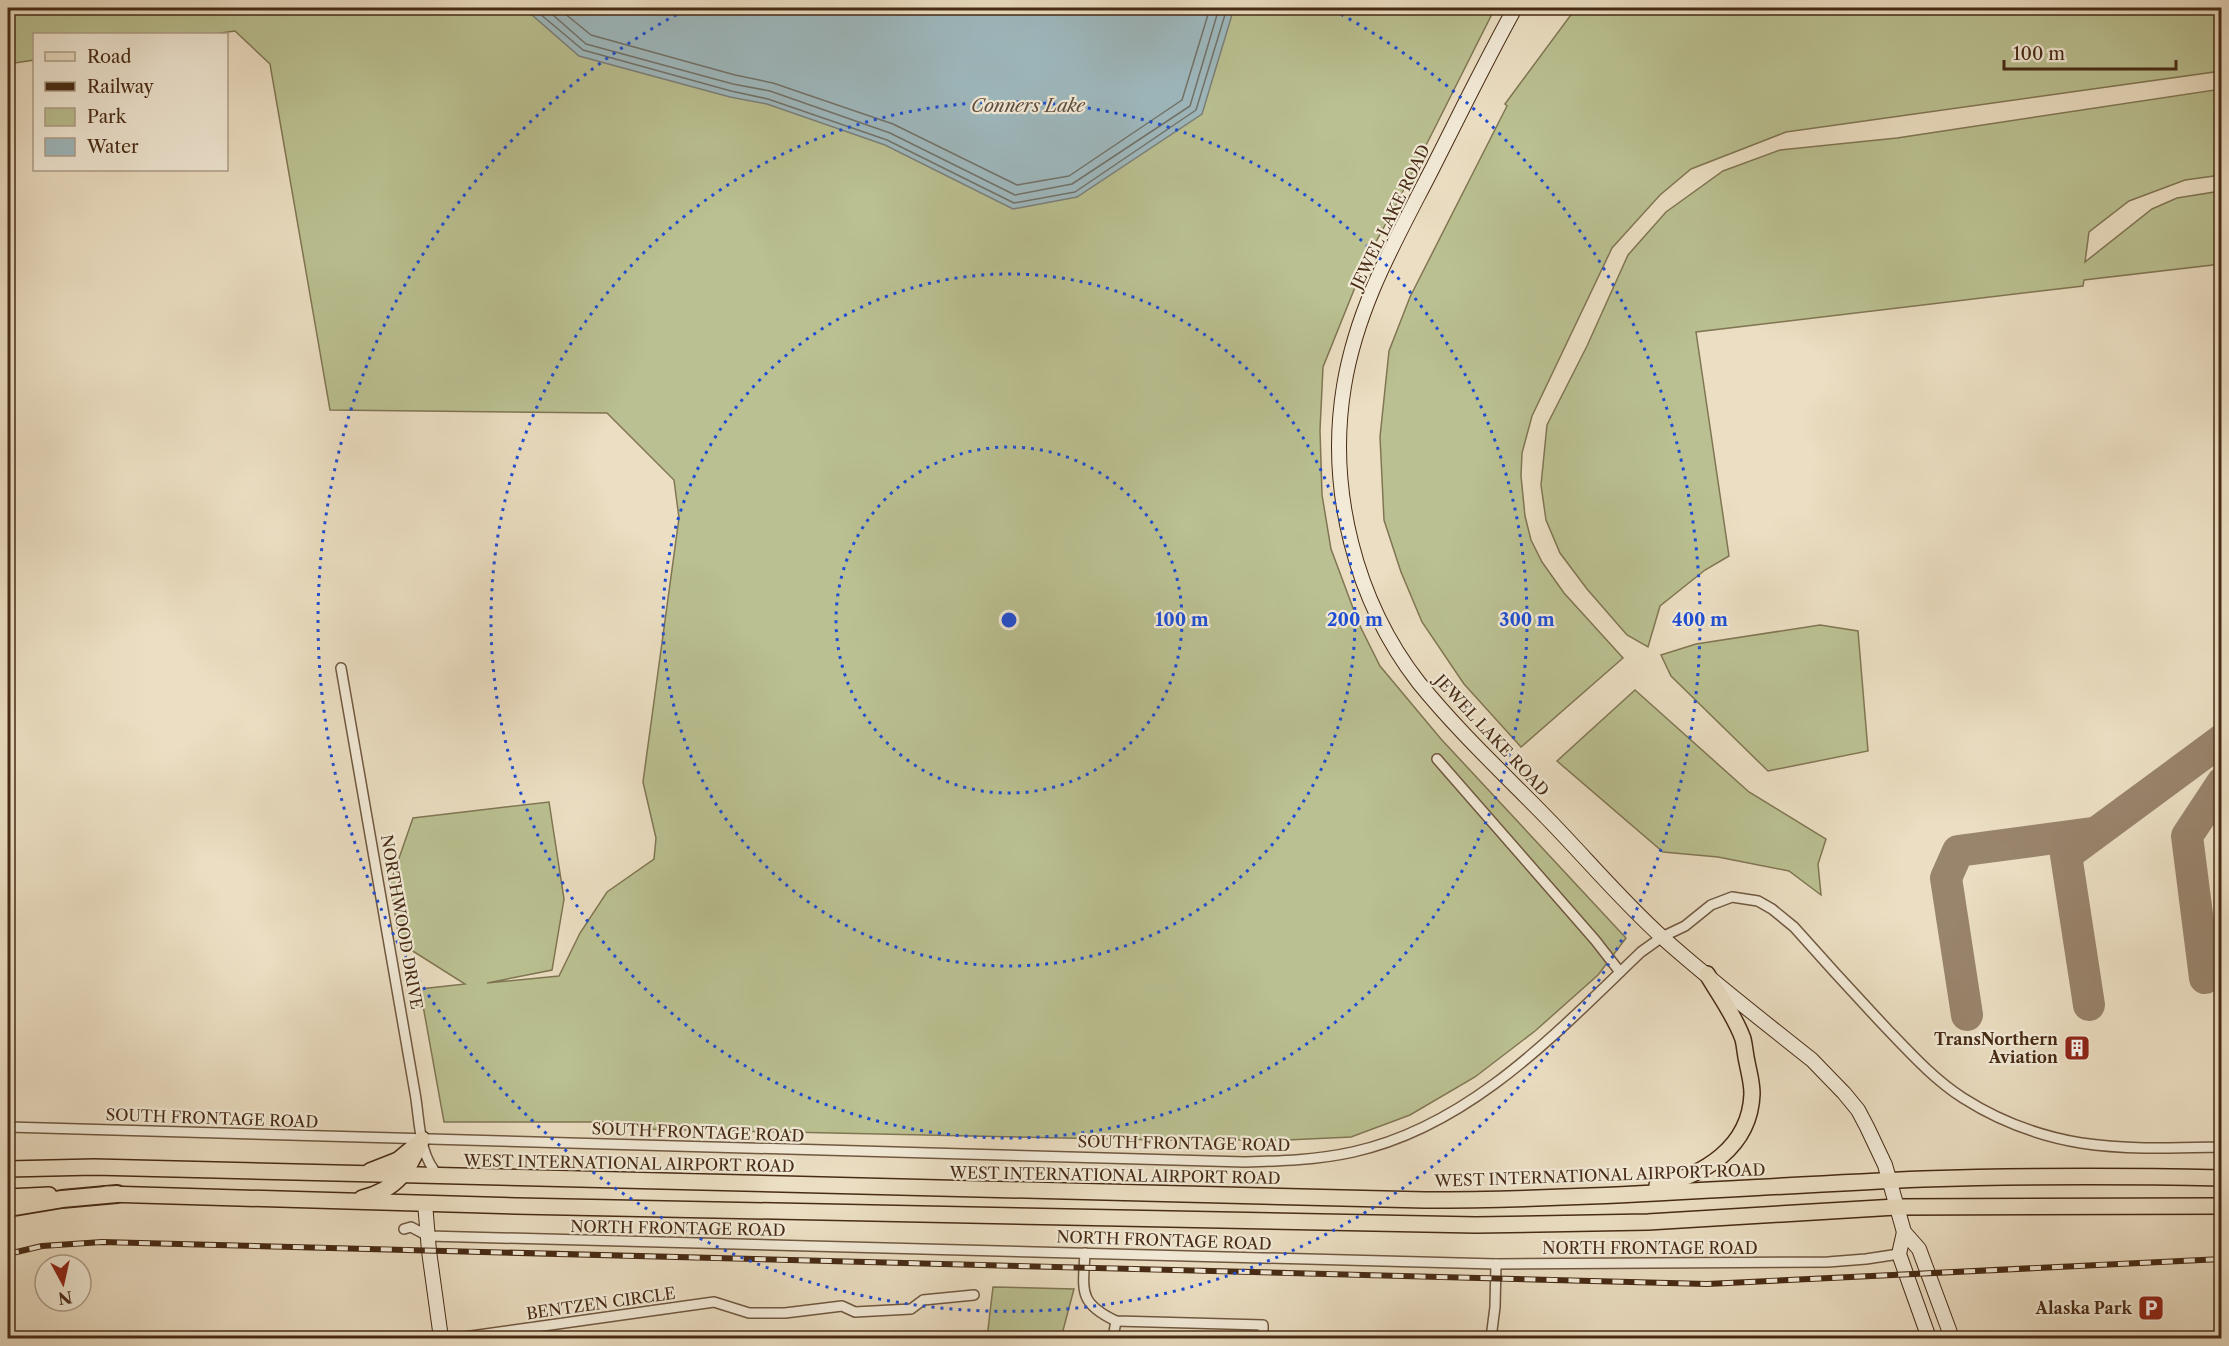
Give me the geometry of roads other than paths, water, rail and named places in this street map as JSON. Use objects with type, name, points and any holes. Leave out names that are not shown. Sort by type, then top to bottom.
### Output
[{"type":"highway","points":[[8,1208],[63,1199],[117,1194]]},
{"type":"main road","name":"JEWEL LAKE ROAD","points":[[1515,8],[1372,286],[1354,341],[1344,387],[1339,466],[1342,500],[1360,572],[1381,622],[1397,651],[1418,681],[1443,710],[1662,937],[1812,1060],[1844,1093],[1867,1127],[1890,1181],[1904,1232]]},
{"type":"main road","points":[[1580,1196],[1658,1185],[1689,1177],[1714,1163],[1733,1145],[1745,1125],[1751,1105],[1750,1071],[1742,1038],[1707,974]]},
{"type":"main road","points":[[340,1174],[366,1172],[387,1166],[405,1155],[422,1139]]},
{"type":"main road","points":[[347,1202],[379,1192],[403,1176],[414,1159],[422,1139]]},
{"type":"main road","name":"WEST INTERNATIONAL AIRPORT ROAD","points":[[8,1169],[94,1167],[1425,1200],[1580,1196],[1890,1181],[2080,1177],[2222,1178]]},
{"type":"main road","points":[[8,1197],[117,1194],[347,1202],[1476,1225],[1648,1222],[1896,1207],[2222,1206]]},
{"type":"main road","points":[[425,1203],[441,1338]]},
{"type":"main road","points":[[1904,1232],[1899,1254],[1929,1338]]},
{"type":"main road","points":[[1904,1232],[1919,1249],[1952,1338]]},
{"type":"street","name":"NORTHWOOD DRIVE","points":[[341,668],[422,1139],[428,1161],[440,1177]]},
{"type":"street","points":[[1437,759],[1595,940],[1620,972]]},
{"type":"street","name":"SOUTH FRONTAGE ROAD","points":[[8,1127],[1245,1162],[1325,1157],[1390,1141],[1439,1120],[1466,1105],[1528,1057],[1641,952],[1662,937],[1685,926],[1711,905],[1732,897],[1758,901],[1794,927],[1850,989],[1939,1079],[1985,1111],[2046,1135],[2082,1143],[2116,1147],[2222,1147]]},
{"type":"street","name":"NORTH FRONTAGE ROAD","points":[[404,1228],[411,1227],[428,1236],[1496,1264],[1828,1262],[1899,1254]]},
{"type":"street","points":[[1085,1253],[1084,1284],[1090,1304],[1099,1313],[1116,1321],[1263,1325],[1263,1338]]},
{"type":"street","points":[[1491,1338],[1495,1306],[1496,1264]]},
{"type":"street","name":"BENTZEN CIRCLE","points":[[457,1338],[714,1302],[749,1313],[785,1313],[842,1306],[855,1312],[911,1309],[924,1300],[974,1295]]},
{"type":"street","points":[[1113,1338],[1116,1321]]},
{"type":"water","name":"Conners Lake","points":[[524,8],[1234,8],[1202,114],[1077,197],[1013,209],[885,145],[767,104],[730,97],[579,56]]},
{"type":"railway","points":[[8,1254],[42,1246],[102,1242],[1707,1284],[2222,1259]]},
{"type":"place","name":"TransNorthern Aviation","points":[[2077,1048]]},
{"type":"place","name":"Alaska Park","points":[[2151,1308]]}]
